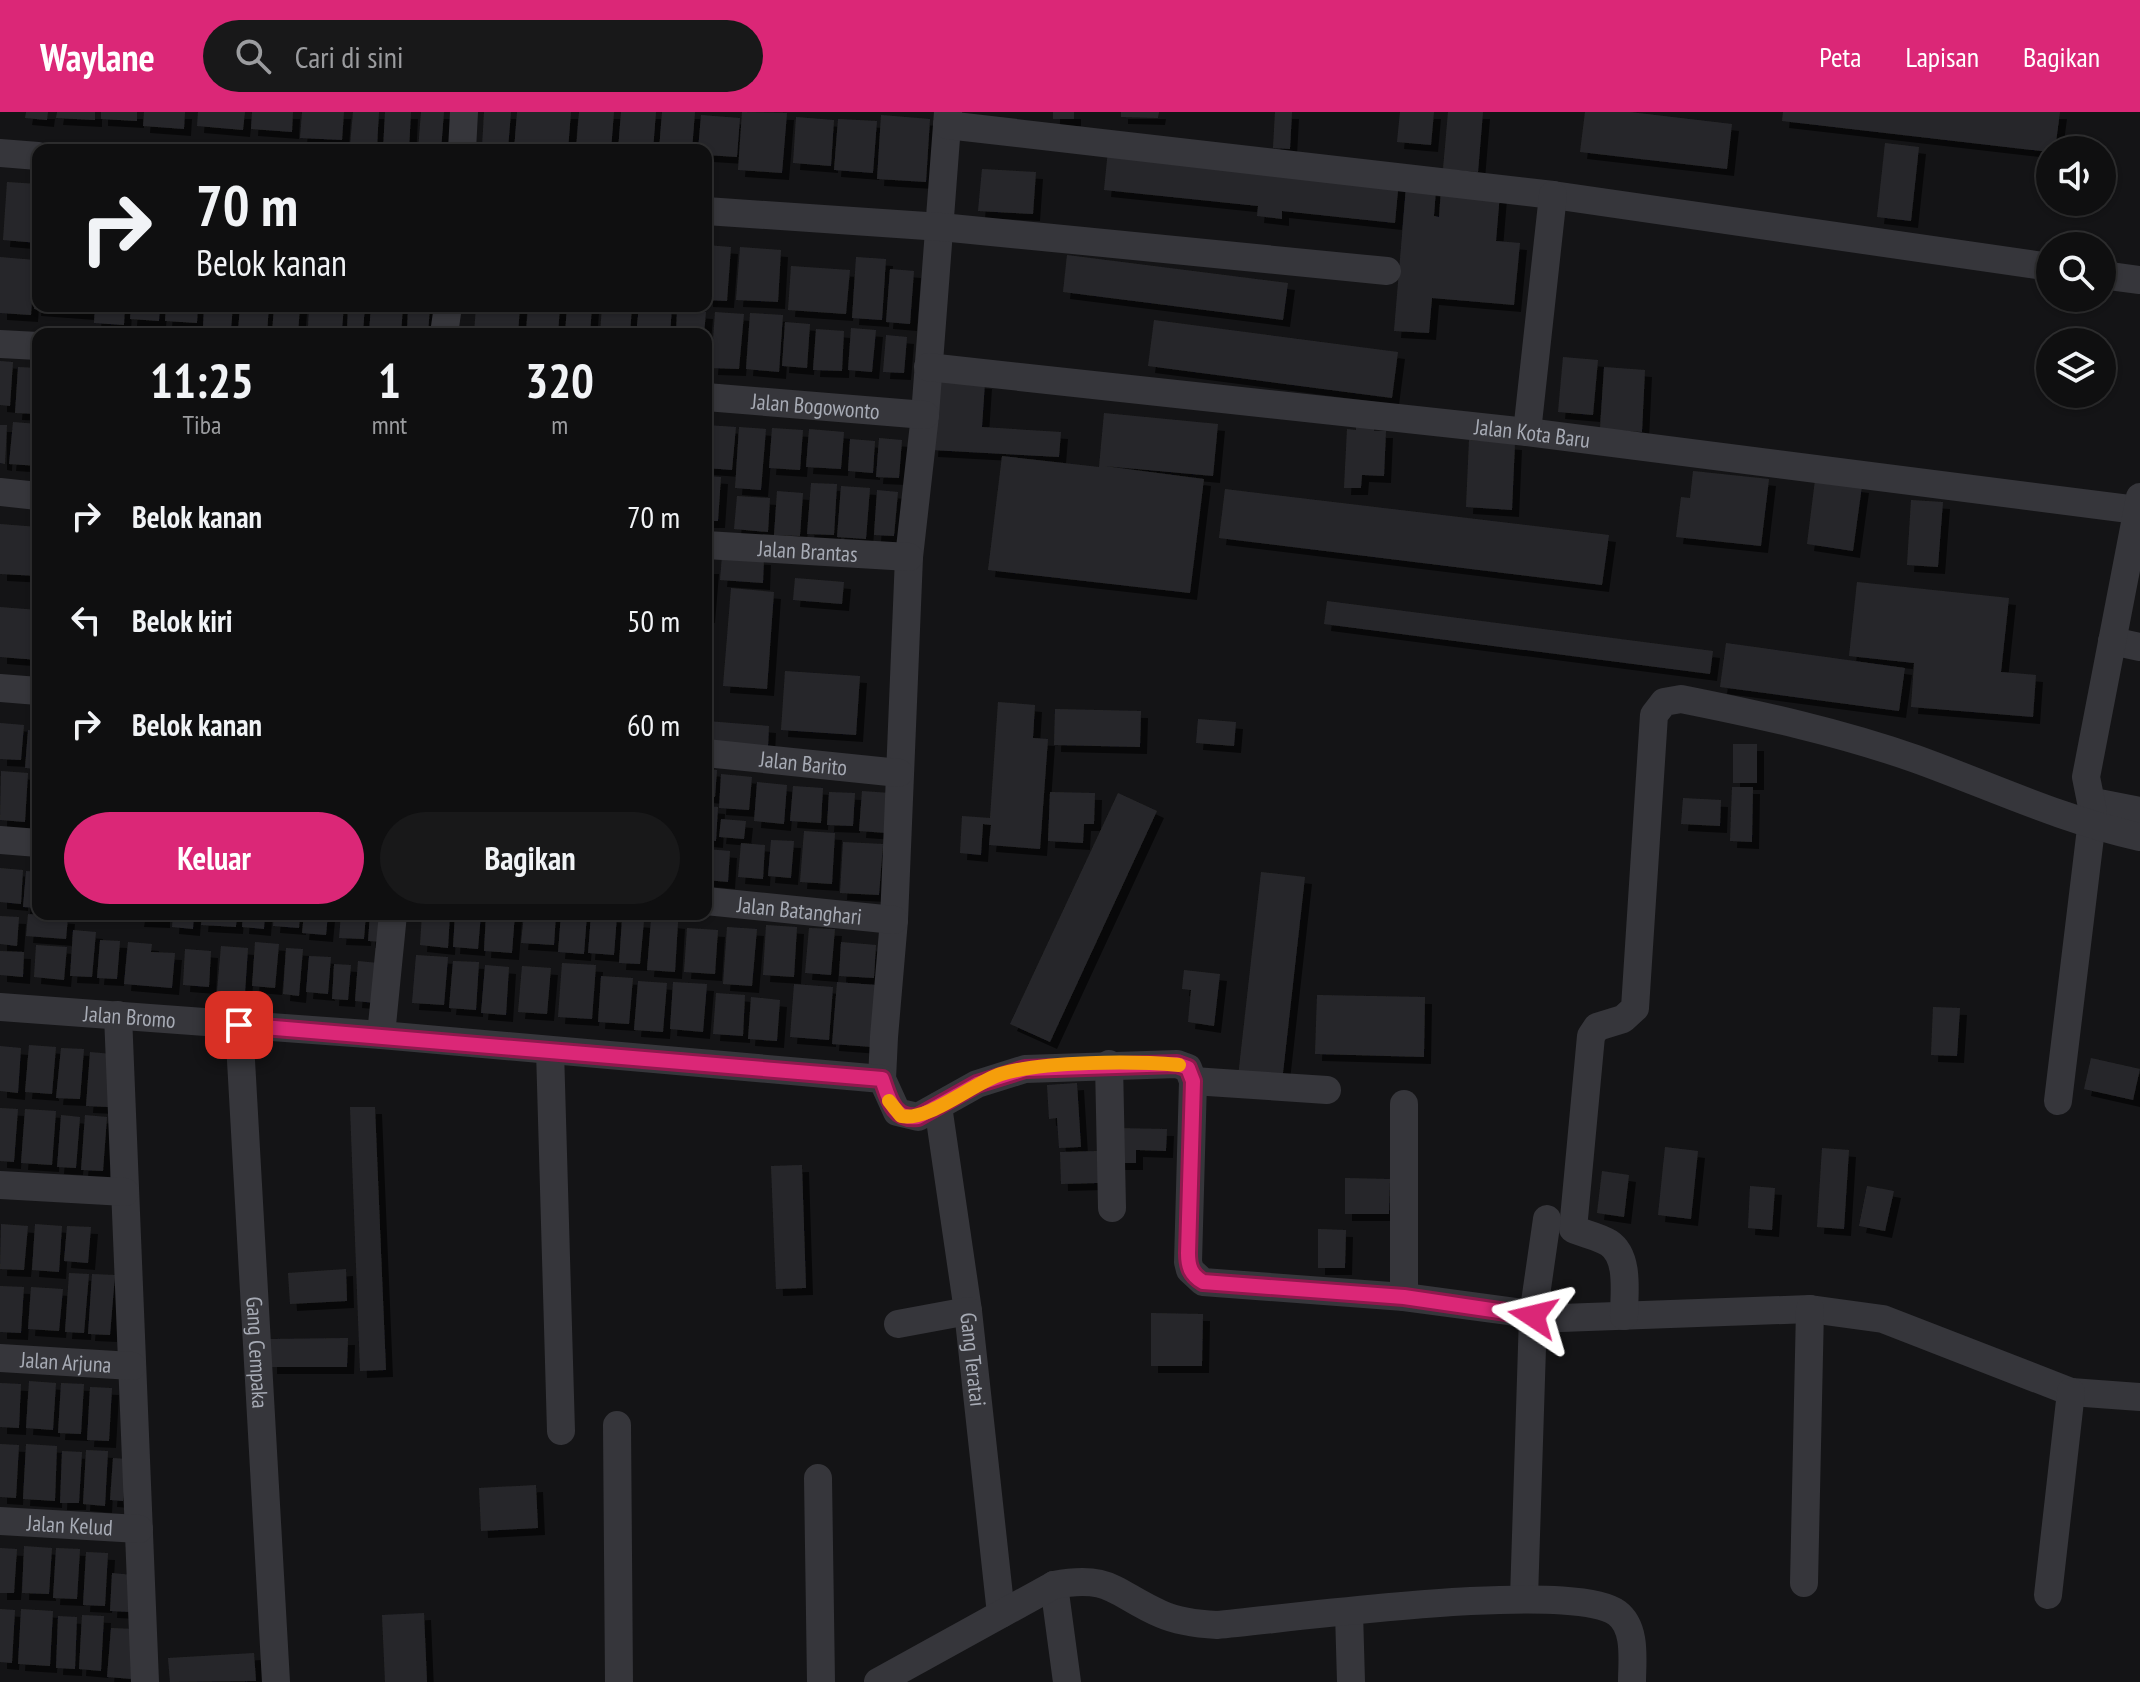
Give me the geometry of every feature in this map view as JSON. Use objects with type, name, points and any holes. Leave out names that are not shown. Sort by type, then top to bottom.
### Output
[{"type":"street","points":[[462,144],[464,112]]},
{"type":"street","points":[[2036,265],[1553,195],[947,119],[925,415],[909,557],[894,920],[882,1079],[891,1106],[901,1116],[918,1117],[1001,1075],[1025,1069],[1109,1064],[1177,1064],[1188,1068],[1193,1081],[1188,1253],[1190,1270],[1203,1282],[1404,1297],[1533,1316],[1810,1309],[1883,1319],[2071,1392],[2140,1397]]},
{"type":"street","points":[[0,153],[32,156]]},
{"type":"street","points":[[1527,432],[1553,195]]},
{"type":"street","points":[[712,211],[941,227],[1387,271]]},
{"type":"street","points":[[2116,277],[2140,280]]},
{"type":"street","points":[[0,344],[32,346]]},
{"type":"street","name":"Jalan Kota Baru","points":[[928,367],[2139,501]]},
{"type":"street","name":"Jalan Bogowonto","points":[[712,397],[925,415]]},
{"type":"street","points":[[0,492],[32,495]]},
{"type":"street","points":[[2058,1101],[2112,641],[2139,501]]},
{"type":"street","name":"Jalan Brantas","points":[[712,545],[909,557]]},
{"type":"street","points":[[2112,641],[2140,647]]},
{"type":"street","points":[[0,688],[32,691]]},
{"type":"street","points":[[1624,1316],[1623,1267],[1616,1250],[1610,1243],[1573,1229],[1591,1036],[1597,1027],[1623,1019],[1635,1008],[1654,715],[1664,702],[1681,699],[1805,724],[2091,808],[2140,811]]},
{"type":"street","name":"Jalan Barito","points":[[712,754],[899,773]]},
{"type":"street","points":[[2091,808],[2140,837]]},
{"type":"street","points":[[0,840],[32,843]]},
{"type":"street","name":"Jalan Batanghari","points":[[712,902],[894,920]]},
{"type":"street","points":[[381,1035],[392,920]]},
{"type":"street","name":"Jalan Bromo","points":[[0,1007],[381,1035],[882,1079]]},
{"type":"street","points":[[118,1015],[145,1682]]},
{"type":"street","name":"Gang Cempaka","points":[[239,1025],[276,1682]]},
{"type":"street","points":[[550,1050],[561,1431]]},
{"type":"street","points":[[1109,1064],[1112,1208]]},
{"type":"street","points":[[1193,1081],[1327,1090]]},
{"type":"street","points":[[1404,1104],[1404,1297]]},
{"type":"street","name":"Gang Teratai","points":[[938,1106],[968,1311],[1001,1614]]},
{"type":"street","points":[[0,1185],[125,1192]]},
{"type":"street","points":[[1524,1598],[1533,1316],[1547,1219]]},
{"type":"street","points":[[1804,1583],[1810,1309]]},
{"type":"street","points":[[898,1324],[968,1311]]},
{"type":"street","name":"Jalan Arjuna","points":[[0,1358],[132,1366]]},
{"type":"street","points":[[2048,1595],[2071,1392]]},
{"type":"street","points":[[617,1425],[619,1682]]},
{"type":"street","points":[[818,1478],[821,1682]]},
{"type":"street","name":"Jalan Kelud","points":[[0,1521],[139,1529]]},
{"type":"street","points":[[895,1678],[1054,1585],[1080,1581],[1103,1583],[1160,1614],[1189,1623],[1217,1625],[1524,1598],[1579,1601],[1617,1613],[1631,1635],[1632,1682]]},
{"type":"street","points":[[1054,1585],[1067,1682]]},
{"type":"street","points":[[1349,1612],[1351,1682]]},
{"type":"building","points":[[26,112],[48,112],[47,120],[25,118]]},
{"type":"building","points":[[57,112],[95,112],[95,120],[56,118]]},
{"type":"building","points":[[101,112],[137,112],[137,121],[101,119]]},
{"type":"building","points":[[144,112],[185,112],[184,129],[143,126]]},
{"type":"building","points":[[198,112],[245,112],[243,130],[197,126]]},
{"type":"building","points":[[252,112],[293,112],[292,132],[251,129]]},
{"type":"building","points":[[302,112],[344,112],[342,140],[300,138]]},
{"type":"building","points":[[353,112],[379,112],[377,144],[350,144]]},
{"type":"building","points":[[385,112],[411,112],[409,144],[383,144]]},
{"type":"building","points":[[421,112],[444,112],[441,144],[418,144]]},
{"type":"building","points":[[484,112],[511,112],[508,144],[482,144]]},
{"type":"building","points":[[517,112],[571,112],[568,144],[514,144]]},
{"type":"building","points":[[579,112],[614,112],[611,144],[576,144]]},
{"type":"building","points":[[621,112],[656,112],[653,144],[618,144]]},
{"type":"building","points":[[662,112],[695,112],[692,144],[659,144]]},
{"type":"building","points":[[742,112],[787,113],[782,173],[738,170]]},
{"type":"building","points":[[1053,112],[1074,112],[1074,119],[1053,119]]},
{"type":"building","points":[[1121,112],[1159,112],[1158,118],[1121,117]]},
{"type":"building","points":[[1275,112],[1292,112],[1290,149],[1273,148]]},
{"type":"building","points":[[1400,112],[1434,112],[1431,145],[1397,142]]},
{"type":"building","points":[[1448,112],[1483,112],[1478,172],[1443,169]]},
{"type":"building","points":[[1585,112],[1630,112],[1732,124],[1727,169],[1580,152]]},
{"type":"building","points":[[1783,112],[2060,112],[2057,136],[2036,136],[2036,150],[1782,121]]},
{"type":"building","points":[[701,115],[740,118],[737,157],[712,155],[712,144],[699,144]]},
{"type":"building","points":[[881,115],[930,119],[926,182],[877,179]]},
{"type":"building","points":[[796,117],[834,120],[831,166],[793,163]]},
{"type":"building","points":[[838,119],[877,121],[873,173],[834,170]]},
{"type":"building","points":[[1885,143],[1919,147],[1911,221],[1877,217]]},
{"type":"building","points":[[1108,150],[1399,180],[1395,223],[1282,211],[1282,219],[1257,216],[1258,206],[1104,190]]},
{"type":"building","points":[[982,169],[1036,172],[1033,214],[978,211]]},
{"type":"building","points":[[7,182],[32,184],[32,242],[3,240]]},
{"type":"building","points":[[1406,187],[1436,190],[1434,216],[1439,217],[1441,189],[1500,193],[1496,241],[1520,243],[1514,305],[1432,298],[1429,333],[1394,331]]},
{"type":"building","points":[[712,245],[731,247],[727,301],[712,300]]},
{"type":"building","points":[[740,247],[781,250],[778,302],[736,300]]},
{"type":"building","points":[[1067,255],[1288,283],[1283,320],[1063,292]]},
{"type":"building","points":[[0,257],[32,260],[31,315],[0,313]]},
{"type":"building","points":[[856,257],[886,259],[882,320],[852,318]]},
{"type":"building","points":[[791,266],[850,270],[846,314],[788,310]]},
{"type":"building","points":[[890,269],[914,271],[910,324],[886,322]]},
{"type":"building","points":[[95,312],[125,312],[124,325],[94,323]]},
{"type":"building","points":[[131,312],[160,312],[159,321],[130,319]]},
{"type":"building","points":[[166,312],[198,312],[197,323],[165,321]]},
{"type":"building","points":[[204,312],[232,312],[231,328],[203,327]]},
{"type":"building","points":[[240,312],[269,312],[267,328],[238,328]]},
{"type":"building","points":[[274,312],[300,312],[298,328],[272,328]]},
{"type":"building","points":[[309,312],[343,312],[342,328],[308,327]]},
{"type":"building","points":[[348,312],[365,312],[363,328],[347,328]]},
{"type":"building","points":[[371,312],[403,312],[401,328],[369,328]]},
{"type":"building","points":[[408,312],[430,312],[428,328],[407,328]]},
{"type":"building","points":[[476,312],[520,312],[518,328],[474,328]]},
{"type":"building","points":[[528,312],[560,312],[558,328],[526,328]]},
{"type":"building","points":[[567,312],[592,312],[590,328],[565,328]]},
{"type":"building","points":[[602,312],[632,312],[630,328],[600,328]]},
{"type":"building","points":[[638,312],[672,312],[670,328],[637,328]]},
{"type":"building","points":[[677,312],[706,312],[705,328],[676,328]]},
{"type":"building","points":[[715,312],[744,314],[739,369],[712,368]]},
{"type":"building","points":[[750,313],[783,315],[779,372],[746,369]]},
{"type":"building","points":[[1154,320],[1398,352],[1392,398],[1148,366]]},
{"type":"building","points":[[785,322],[810,324],[807,368],[782,366]]},
{"type":"building","points":[[851,328],[876,330],[872,372],[848,370]]},
{"type":"building","points":[[816,329],[844,331],[842,371],[813,370]]},
{"type":"building","points":[[886,335],[907,337],[904,373],[883,372]]},
{"type":"building","points":[[1563,357],[1598,360],[1593,415],[1558,412]]},
{"type":"building","points":[[0,361],[13,362],[10,406],[0,405]]},
{"type":"building","points":[[18,367],[32,368],[32,414],[15,413]]},
{"type":"building","points":[[1604,367],[1645,370],[1642,432],[1600,429]]},
{"type":"building","points":[[935,379],[985,382],[982,427],[1061,432],[1059,457],[931,450]]},
{"type":"building","points":[[1104,413],[1218,424],[1213,476],[1104,466],[1204,479],[1190,593],[988,570],[1002,456],[1099,467]]},
{"type":"building","points":[[13,422],[32,424],[32,466],[9,464]]},
{"type":"building","points":[[1356,424],[1374,425],[1374,431],[1386,431],[1384,476],[1362,475],[1361,488],[1344,488],[1347,429],[1356,430]]},
{"type":"building","points":[[0,425],[7,425],[5,464],[0,463]]},
{"type":"building","points":[[712,425],[736,427],[732,470],[712,468]]},
{"type":"building","points":[[739,427],[766,429],[761,490],[735,488]]},
{"type":"building","points":[[772,428],[803,430],[800,470],[769,468]]},
{"type":"building","points":[[809,429],[844,432],[841,469],[806,467]]},
{"type":"building","points":[[879,438],[902,440],[899,478],[876,477]]},
{"type":"building","points":[[850,439],[875,441],[873,473],[848,471]]},
{"type":"building","points":[[1469,440],[1515,443],[1512,510],[1466,507]]},
{"type":"building","points":[[1693,471],[1769,479],[1761,546],[1676,537],[1681,497],[1690,498]]},
{"type":"building","points":[[712,476],[721,477],[718,521],[712,521]]},
{"type":"building","points":[[1815,480],[1862,486],[1853,551],[1807,544]]},
{"type":"building","points":[[811,483],[837,484],[834,535],[807,534]]},
{"type":"building","points":[[841,486],[870,488],[866,539],[837,537]]},
{"type":"building","points":[[1225,489],[1609,535],[1602,585],[1219,538]]},
{"type":"building","points":[[877,490],[898,492],[894,536],[874,535]]},
{"type":"building","points":[[777,491],[803,493],[800,536],[774,535]]},
{"type":"building","points":[[737,496],[770,498],[768,532],[734,529]]},
{"type":"building","points":[[1911,500],[1943,502],[1938,567],[1907,565]]},
{"type":"building","points":[[0,524],[32,527],[32,576],[0,574]]},
{"type":"building","points":[[722,556],[764,558],[763,583],[720,580]]},
{"type":"building","points":[[795,578],[844,582],[842,604],[793,600]]},
{"type":"building","points":[[1857,582],[2009,598],[2001,672],[2036,675],[2033,717],[1911,707],[1914,663],[1849,656]]},
{"type":"building","points":[[731,588],[774,592],[767,689],[723,686]]},
{"type":"building","points":[[1327,601],[1713,651],[1710,674],[1324,624]]},
{"type":"building","points":[[0,607],[32,610],[32,660],[0,657]]},
{"type":"building","points":[[1726,643],[1905,668],[1899,711],[1720,687]]},
{"type":"building","points":[[785,671],[860,676],[856,735],[781,730]]},
{"type":"building","points":[[998,702],[1035,705],[1033,738],[1048,739],[1040,849],[989,845],[991,825],[983,824],[981,855],[960,853],[962,816],[990,818]]},
{"type":"building","points":[[1055,709],[1141,711],[1140,747],[1054,745]]},
{"type":"building","points":[[1198,719],[1236,722],[1234,746],[1196,743]]},
{"type":"building","points":[[712,721],[769,726],[768,747],[712,743]]},
{"type":"building","points":[[0,723],[24,725],[21,760],[0,759]]},
{"type":"building","points":[[28,730],[32,730],[32,769],[25,768]]},
{"type":"building","points":[[1733,744],[1757,744],[1757,783],[1733,783]]},
{"type":"building","points":[[712,770],[717,770],[715,797],[712,797]]},
{"type":"building","points":[[1,771],[28,773],[25,822],[0,820]]},
{"type":"building","points":[[721,774],[752,777],[749,810],[719,808]]},
{"type":"building","points":[[757,782],[787,785],[784,824],[754,821]]},
{"type":"building","points":[[793,786],[823,788],[821,823],[790,821]]},
{"type":"building","points":[[1732,787],[1753,787],[1752,842],[1730,841]]},
{"type":"building","points":[[862,791],[890,793],[887,833],[859,831]]},
{"type":"building","points":[[829,792],[855,793],[853,826],[827,825]]},
{"type":"building","points":[[1050,792],[1095,793],[1094,824],[1084,824],[1083,843],[1048,841]]},
{"type":"building","points":[[1118,793],[1157,811],[1050,1042],[1010,1024]]},
{"type":"building","points":[[1683,798],[1721,800],[1720,826],[1681,824]]},
{"type":"building","points":[[712,806],[718,807],[716,841],[712,841]]},
{"type":"building","points":[[721,819],[746,821],[744,839],[719,837]]},
{"type":"building","points":[[804,831],[835,833],[832,884],[800,882]]},
{"type":"building","points":[[771,840],[794,841],[791,878],[768,876]]},
{"type":"building","points":[[843,842],[883,844],[879,895],[840,893]]},
{"type":"building","points":[[741,843],[765,845],[763,879],[738,877]]},
{"type":"building","points":[[712,850],[730,851],[728,882],[712,881]]},
{"type":"building","points":[[0,868],[23,870],[21,904],[0,902]]},
{"type":"building","points":[[26,871],[32,872],[32,908],[23,907]]},
{"type":"building","points":[[1261,872],[1305,877],[1282,1082],[1238,1077]]},
{"type":"building","points":[[28,914],[32,914],[32,920],[68,920],[66,939],[26,936]]},
{"type":"building","points":[[0,916],[19,917],[17,946],[0,944]]},
{"type":"building","points":[[173,920],[194,920],[193,929],[172,927]]},
{"type":"building","points":[[201,920],[237,920],[236,927],[201,925]]},
{"type":"building","points":[[243,920],[265,920],[264,929],[242,927]]},
{"type":"building","points":[[274,920],[300,920],[299,928],[273,926]]},
{"type":"building","points":[[303,920],[327,920],[326,935],[302,933]]},
{"type":"building","points":[[340,920],[366,920],[364,939],[339,938]]},
{"type":"building","points":[[370,920],[388,920],[386,942],[368,941]]},
{"type":"building","points":[[422,920],[450,920],[448,948],[420,945]]},
{"type":"building","points":[[455,920],[480,920],[478,949],[453,947]]},
{"type":"building","points":[[486,920],[515,920],[512,953],[484,951]]},
{"type":"building","points":[[523,920],[556,920],[554,945],[521,943]]},
{"type":"building","points":[[561,920],[587,920],[584,954],[558,952]]},
{"type":"building","points":[[591,920],[617,920],[614,955],[588,953]]},
{"type":"building","points":[[622,920],[644,921],[640,964],[619,963]]},
{"type":"building","points":[[651,920],[678,922],[675,972],[647,970]]},
{"type":"building","points":[[766,925],[797,927],[794,977],[763,975]]},
{"type":"building","points":[[727,927],[757,929],[752,986],[723,984]]},
{"type":"building","points":[[687,928],[718,930],[715,974],[684,972]]},
{"type":"building","points":[[809,928],[835,929],[831,975],[805,973]]},
{"type":"building","points":[[73,930],[96,932],[92,977],[70,976]]},
{"type":"building","points":[[100,940],[120,941],[117,979],[97,978]]},
{"type":"building","points":[[128,942],[152,944],[151,952],[175,953],[172,988],[124,984]]},
{"type":"building","points":[[255,942],[279,944],[275,988],[252,986]]},
{"type":"building","points":[[841,942],[876,945],[874,978],[839,976]]},
{"type":"building","points":[[36,945],[67,947],[64,980],[34,977]]},
{"type":"building","points":[[221,946],[248,948],[245,993],[217,991]]},
{"type":"building","points":[[286,948],[303,949],[299,996],[283,994]]},
{"type":"building","points":[[185,949],[211,951],[209,987],[183,985]]},
{"type":"building","points":[[0,951],[24,952],[23,977],[0,975]]},
{"type":"building","points":[[416,955],[448,957],[444,1005],[412,1003]]},
{"type":"building","points":[[309,956],[331,957],[328,994],[306,992]]},
{"type":"building","points":[[358,961],[378,963],[376,1003],[355,1001]]},
{"type":"building","points":[[453,961],[479,962],[476,1010],[449,1008]]},
{"type":"building","points":[[562,963],[596,965],[592,1019],[558,1017]]},
{"type":"building","points":[[334,964],[351,965],[348,1000],[332,999]]},
{"type":"building","points":[[485,965],[509,967],[506,1015],[481,1013]]},
{"type":"building","points":[[522,966],[551,968],[547,1014],[518,1012]]},
{"type":"building","points":[[1184,970],[1220,974],[1214,1026],[1188,1022],[1191,990],[1182,989]]},
{"type":"building","points":[[601,976],[633,978],[629,1024],[598,1022]]},
{"type":"building","points":[[638,981],[667,983],[663,1032],[634,1030]]},
{"type":"building","points":[[673,982],[707,984],[703,1032],[670,1029]]},
{"type":"building","points":[[837,982],[876,985],[872,1047],[832,1044]]},
{"type":"building","points":[[794,984],[833,987],[829,1040],[790,1037]]},
{"type":"building","points":[[716,993],[745,995],[743,1036],[713,1034]]},
{"type":"building","points":[[1317,995],[1425,997],[1424,1057],[1315,1054]]},
{"type":"building","points":[[751,997],[780,1000],[777,1041],[748,1039]]},
{"type":"building","points":[[1933,1007],[1960,1008],[1957,1056],[1931,1055]]},
{"type":"building","points":[[29,1045],[56,1047],[52,1094],[25,1092]]},
{"type":"building","points":[[0,1046],[21,1048],[18,1093],[0,1091]]},
{"type":"building","points":[[61,1048],[84,1049],[80,1099],[56,1098]]},
{"type":"building","points":[[90,1052],[112,1054],[108,1107],[86,1106]]},
{"type":"building","points":[[2091,1058],[2140,1069],[2133,1100],[2084,1089]]},
{"type":"building","points":[[1077,1083],[1081,1147],[1059,1148],[1057,1118],[1049,1119],[1047,1085]]},
{"type":"building","points":[[350,1107],[375,1107],[386,1370],[360,1371]]},
{"type":"building","points":[[0,1108],[18,1109],[14,1162],[0,1161]]},
{"type":"building","points":[[25,1109],[56,1111],[52,1165],[21,1163]]},
{"type":"building","points":[[61,1115],[80,1117],[76,1168],[57,1167]]},
{"type":"building","points":[[85,1115],[107,1117],[103,1171],[81,1170]]},
{"type":"building","points":[[1114,1128],[1167,1129],[1166,1151],[1136,1150],[1136,1163],[1113,1163]]},
{"type":"building","points":[[1665,1147],[1698,1151],[1691,1219],[1658,1215]]},
{"type":"building","points":[[1822,1148],[1849,1150],[1844,1229],[1817,1227]]},
{"type":"building","points":[[1098,1151],[1099,1183],[1061,1184],[1060,1152]]},
{"type":"building","points":[[802,1165],[806,1288],[776,1289],[771,1166]]},
{"type":"building","points":[[1602,1171],[1629,1175],[1624,1217],[1597,1213]]},
{"type":"building","points":[[1345,1178],[1390,1179],[1389,1214],[1345,1214]]},
{"type":"building","points":[[1750,1186],[1775,1188],[1772,1230],[1748,1228]]},
{"type":"building","points":[[1867,1186],[1894,1191],[1885,1231],[1859,1226]]},
{"type":"building","points":[[1,1224],[28,1226],[24,1270],[0,1269]]},
{"type":"building","points":[[35,1224],[62,1226],[59,1272],[32,1270]]},
{"type":"building","points":[[67,1226],[91,1227],[88,1263],[64,1261]]},
{"type":"building","points":[[1318,1229],[1346,1230],[1345,1268],[1318,1268]]},
{"type":"building","points":[[346,1269],[347,1301],[290,1304],[288,1273]]},
{"type":"building","points":[[69,1273],[89,1274],[84,1333],[65,1332]]},
{"type":"building","points":[[92,1274],[115,1275],[110,1335],[88,1334]]},
{"type":"building","points":[[0,1286],[24,1287],[21,1333],[0,1332]]},
{"type":"building","points":[[31,1287],[63,1289],[59,1331],[28,1329]]},
{"type":"building","points":[[1151,1313],[1203,1314],[1202,1366],[1151,1366]]},
{"type":"building","points":[[348,1338],[347,1367],[270,1367],[270,1339]]},
{"type":"building","points":[[29,1381],[56,1383],[53,1430],[26,1428]]},
{"type":"building","points":[[0,1383],[21,1384],[19,1428],[0,1427]]},
{"type":"building","points":[[61,1383],[84,1384],[81,1434],[58,1433]]},
{"type":"building","points":[[90,1387],[112,1388],[109,1441],[87,1440]]},
{"type":"building","points":[[0,1444],[19,1445],[16,1498],[0,1497]]},
{"type":"building","points":[[26,1444],[57,1446],[55,1501],[23,1499]]},
{"type":"building","points":[[86,1450],[108,1451],[105,1506],[83,1504]]},
{"type":"building","points":[[62,1451],[82,1452],[79,1503],[60,1503]]},
{"type":"building","points":[[113,1458],[127,1459],[123,1501],[110,1500]]},
{"type":"building","points":[[536,1485],[538,1528],[481,1531],[479,1488]]},
{"type":"building","points":[[24,1546],[52,1548],[49,1594],[22,1593]]},
{"type":"building","points":[[0,1548],[17,1549],[14,1593],[0,1593]]},
{"type":"building","points":[[56,1548],[80,1549],[77,1599],[53,1598]]},
{"type":"building","points":[[86,1552],[108,1553],[105,1606],[83,1605]]},
{"type":"building","points":[[112,1573],[133,1575],[131,1612],[110,1611]]},
{"type":"building","points":[[0,1609],[15,1610],[12,1663],[0,1662]]},
{"type":"building","points":[[21,1609],[53,1611],[50,1666],[18,1664]]},
{"type":"building","points":[[424,1613],[427,1682],[385,1682],[382,1615]]},
{"type":"building","points":[[82,1615],[104,1616],[101,1671],[79,1669]]},
{"type":"building","points":[[58,1616],[77,1617],[75,1669],[56,1668]]},
{"type":"building","points":[[111,1628],[135,1629],[132,1679],[107,1677]]},
{"type":"building","points":[[254,1653],[256,1681],[170,1682],[168,1658]]},
{"type":"slow traffic","points":[[889,1101],[901,1116],[911,1118],[977,1084],[1025,1069],[1109,1064],[1179,1065]]},
{"type":"route","points":[[239,1025],[882,1079],[891,1106],[901,1116],[911,1118],[977,1084],[1025,1069],[1177,1064],[1188,1068],[1193,1081],[1188,1262],[1196,1278],[1203,1282],[1404,1297],[1533,1316]]}]
